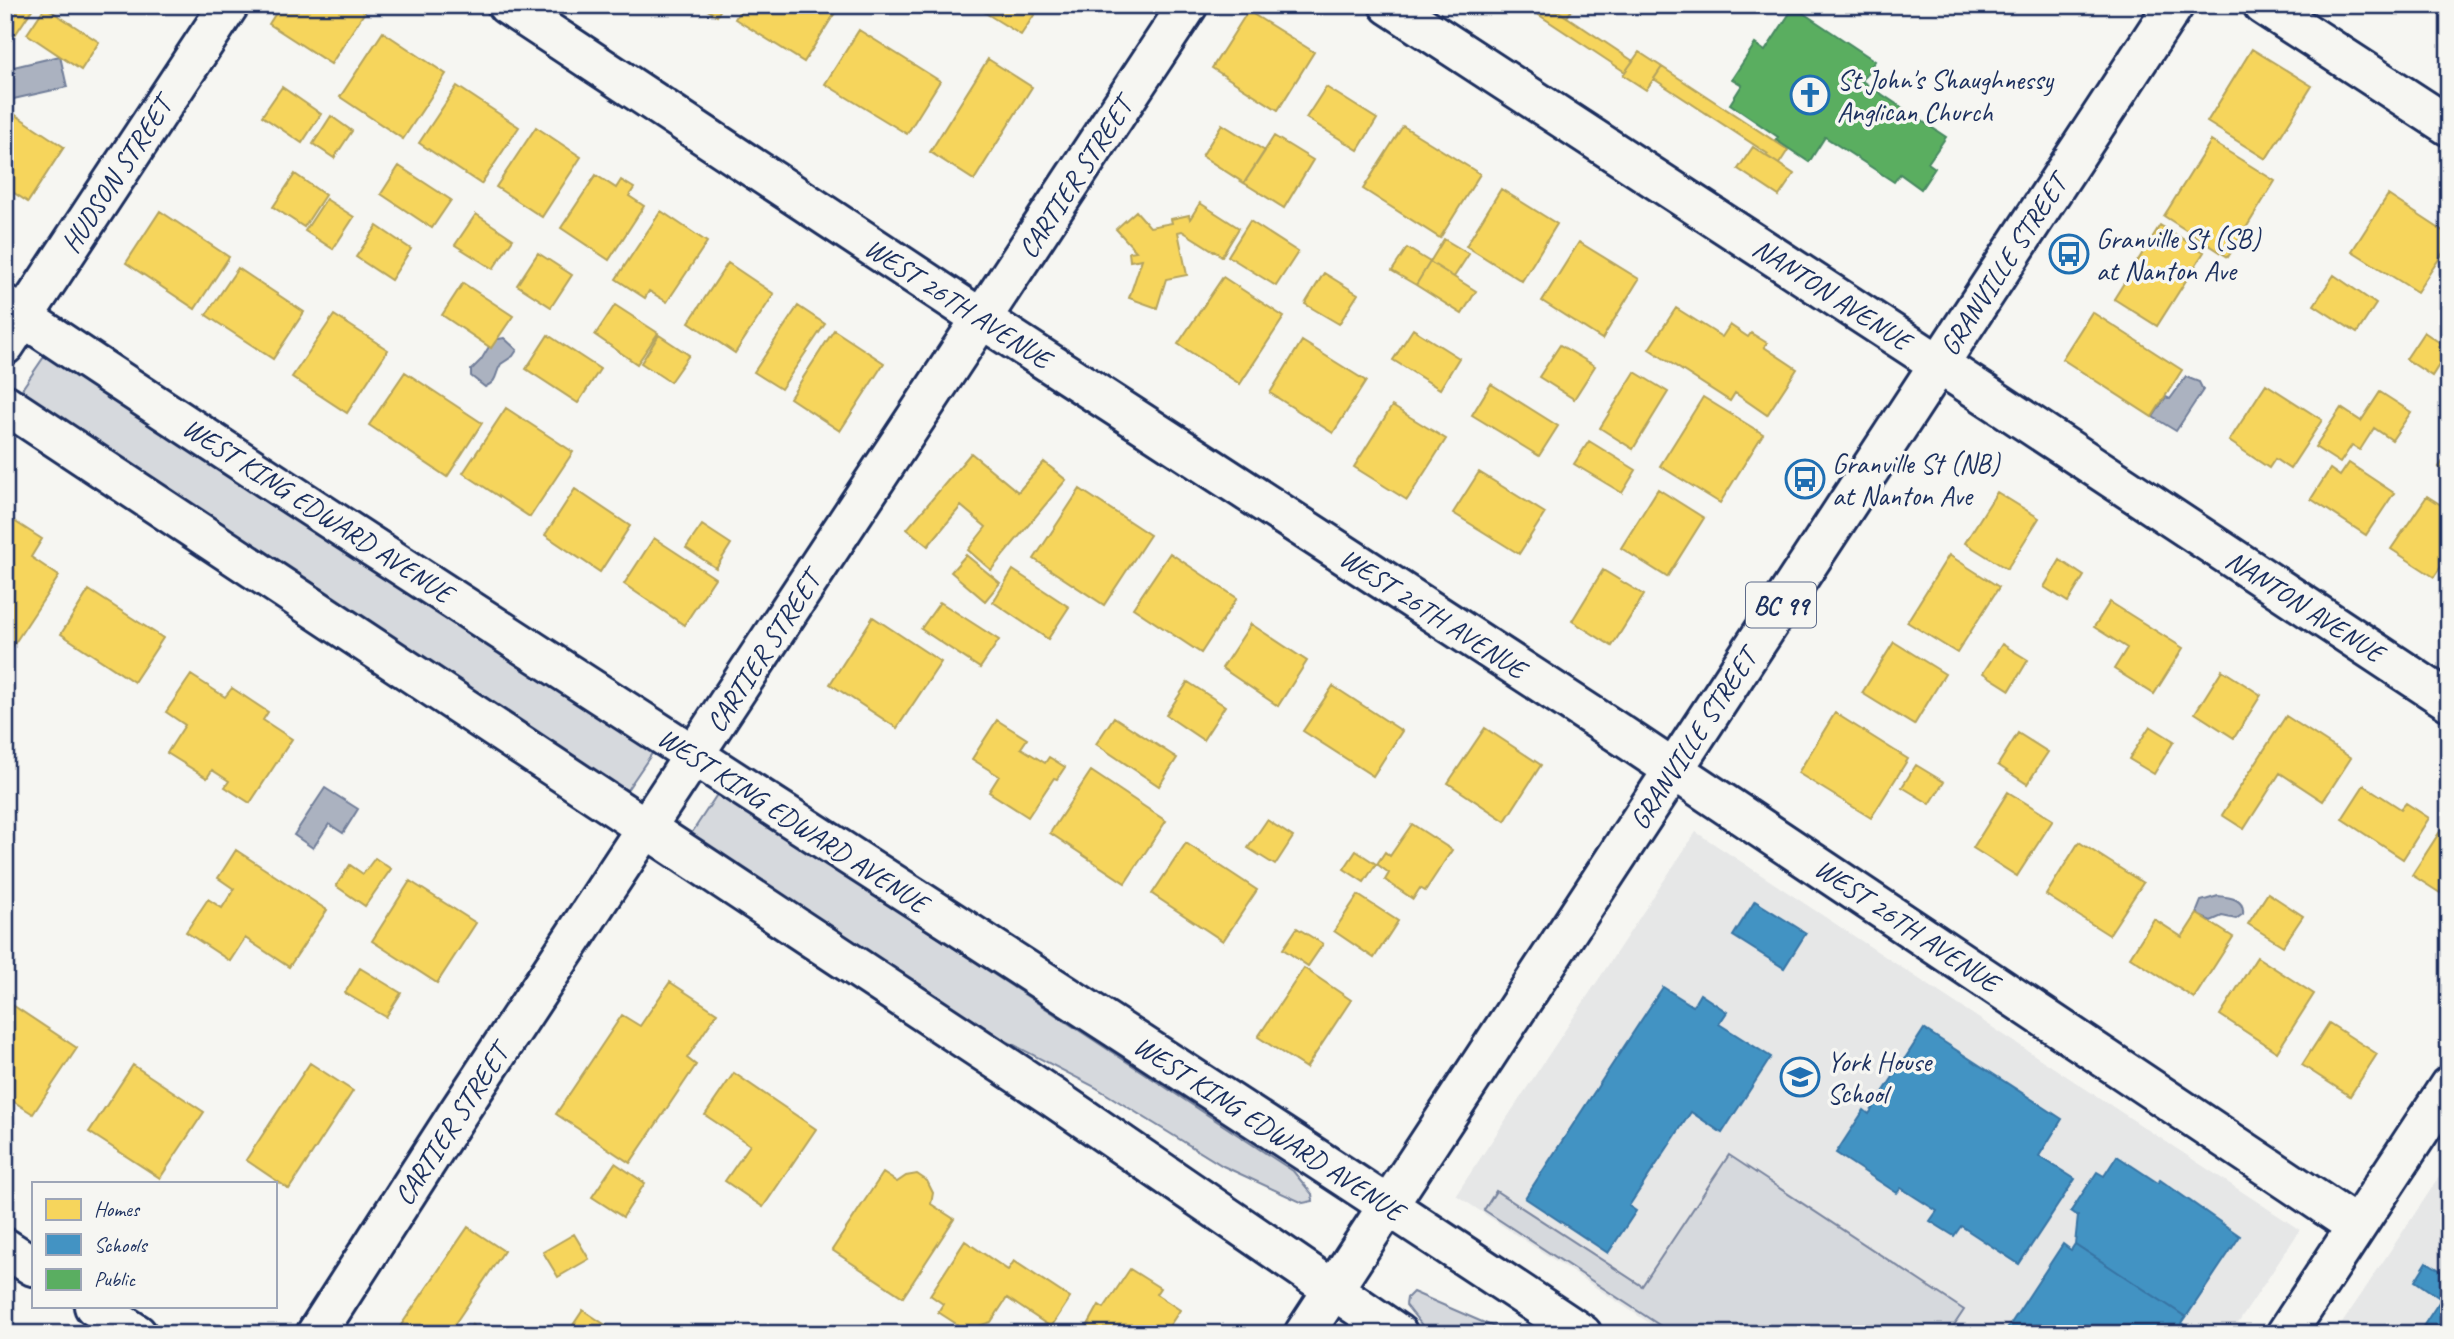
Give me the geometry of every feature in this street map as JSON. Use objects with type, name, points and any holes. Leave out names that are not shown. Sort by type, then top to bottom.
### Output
[{"type":"main road","name":"HUDSON STREET","points":[[11,322],[229,5]]},
{"type":"main road","name":"WEST 26TH AVENUE","points":[[507,5],[982,319],[1673,769],[2356,1226]]},
{"type":"main road","name":"CARTIER STREET","points":[[316,1334],[456,1116],[1188,5]]},
{"type":"main road","name":"NANTON AVENUE","points":[[1389,5],[2449,701]]},
{"type":"main road","name":"GRANVILLE STREET","points":[[1304,1334],[2174,5]]},
{"type":"main road","points":[[2263,5],[2449,126]]},
{"type":"main road","name":"WEST KING EDWARD AVENUE","points":[[11,322],[694,757],[1582,1334]]},
{"type":"main road","points":[[5,404],[1051,1096],[1398,1334]]},
{"type":"main road","points":[[2286,1334],[2449,1086]]},
{"type":"main road","points":[[5,1248],[32,1265]]},
{"type":"main road","points":[[97,1308],[137,1334]]},
{"type":"shaded area","points":[[60,56],[67,87],[9,100],[5,69]]},
{"type":"shaded area","points":[[504,338],[517,350],[501,364],[494,380],[485,387],[471,376],[471,370],[481,360],[493,340]]},
{"type":"shaded area","points":[[48,351],[651,748],[653,752],[627,790],[615,785],[20,392]]},
{"type":"shaded area","points":[[2186,377],[2199,382],[2203,390],[2176,431],[2153,417],[2166,397],[2170,399]]},
{"type":"shaded area","points":[[325,788],[358,809],[343,833],[329,824],[313,848],[294,835]]},
{"type":"shaded area","points":[[718,793],[1293,1171],[1312,1194],[1313,1201],[1303,1203],[1223,1166],[1095,1087],[989,1032],[702,843],[691,834]]},
{"type":"shaded area","name":"York House School","points":[[1696,832],[2300,1230],[2231,1334],[1666,1334],[1456,1195]]},
{"type":"shaded area","points":[[2218,896],[2239,902],[2243,914],[2236,919],[2222,916],[2211,921],[2199,916],[2197,911],[2201,901]]},
{"type":"shaded area","points":[[1729,1155],[1964,1310],[1948,1334],[1673,1334],[1484,1210],[1496,1191],[1642,1286]]},
{"type":"shaded area","points":[[2449,1162],[2449,1334],[2335,1334]]},
{"type":"shaded area","points":[[1413,1292],[1510,1334],[1429,1334],[1406,1305],[1407,1298]]},
{"type":"building: Homes","points":[[5,5],[35,5],[15,35],[5,28]]},
{"type":"building: Homes","points":[[281,5],[358,5],[366,10],[331,64],[269,24]]},
{"type":"building: Homes","points":[[700,5],[723,5],[717,16]]},
{"type":"building: Homes","points":[[743,5],[834,5],[838,8],[804,62],[735,19]]},
{"type":"building: Homes","points":[[981,5],[1040,6],[1021,35],[979,9]]},
{"type":"building: Homes","points":[[1524,5],[1549,5],[1633,61],[1625,72]]},
{"type":"building: Homes","points":[[1549,5],[1575,5],[1567,17]]},
{"type":"building: Homes","points":[[45,7],[99,42],[81,70],[27,34]]},
{"type":"building: Homes","points":[[1248,11],[1314,52],[1278,110],[1212,68]]},
{"type":"building: Homes","points":[[859,30],[940,81],[907,134],[825,84]]},
{"type":"building: Homes","points":[[383,32],[446,74],[403,139],[340,97]]},
{"type":"building: Homes","points":[[2252,49],[2312,86],[2266,159],[2207,122]]},
{"type":"building: Homes","points":[[1639,52],[1662,67],[1646,90],[1623,75]]},
{"type":"building: Homes","points":[[988,59],[1032,87],[974,180],[930,152]]},
{"type":"building: Homes","points":[[1662,67],[1788,150],[1779,164],[1654,79]]},
{"type":"building: Homes","points":[[457,86],[519,127],[481,184],[419,143]]},
{"type":"building: Homes","points":[[282,87],[321,114],[302,143],[262,116]]},
{"type":"building: Homes","points":[[1326,87],[1377,119],[1358,150],[1306,118]]},
{"type":"building: Homes","points":[[5,108],[64,147],[28,202],[5,187]]},
{"type":"building: Homes","points":[[331,116],[352,131],[334,158],[313,144]]},
{"type":"building: Homes","points":[[1222,124],[1265,151],[1244,183],[1202,156]]},
{"type":"building: Homes","points":[[1403,126],[1480,174],[1440,238],[1363,189]]},
{"type":"building: Homes","points":[[536,127],[581,157],[542,217],[496,187]]},
{"type":"building: Homes","points":[[1274,136],[1313,160],[1284,208],[1244,183]]},
{"type":"building: Homes","points":[[2211,141],[2275,181],[2228,257],[2164,216]]},
{"type":"building: Homes","points":[[1753,147],[1794,174],[1779,196],[1738,169]]},
{"type":"building: Homes","points":[[399,166],[451,200],[432,228],[381,194]]},
{"type":"building: Homes","points":[[295,174],[325,195],[304,227],[273,207]]},
{"type":"building: Homes","points":[[596,175],[616,188],[621,180],[634,188],[629,196],[644,206],[609,260],[561,228]]},
{"type":"building: Homes","points":[[1501,189],[1557,224],[1522,281],[1466,246]]},
{"type":"building: Homes","points":[[2388,195],[2449,235],[2449,244],[2417,292],[2352,251]]},
{"type":"building: Homes","points":[[326,199],[354,217],[333,249],[305,231]]},
{"type":"building: Homes","points":[[1200,203],[1239,228],[1222,256],[1182,231],[1178,232],[1187,275],[1166,279],[1157,308],[1129,298],[1142,259],[1130,261],[1129,252],[1136,251],[1116,229],[1136,211],[1150,227],[1172,223],[1171,219],[1189,215],[1190,219]]},
{"type":"building: Homes","points":[[160,211],[229,257],[195,309],[126,263]]},
{"type":"building: Homes","points":[[661,211],[707,242],[667,302],[649,291],[645,298],[616,279]]},
{"type":"building: Homes","points":[[476,214],[513,239],[493,269],[455,245]]},
{"type":"building: Homes","points":[[1250,221],[1298,252],[1276,286],[1228,256]]},
{"type":"building: Homes","points":[[2160,225],[2204,252],[2157,326],[2114,299]]},
{"type":"building: Homes","points":[[377,226],[411,249],[391,280],[356,257]]},
{"type":"building: Homes","points":[[1444,239],[1469,254],[1454,277],[1430,262]]},
{"type":"building: Homes","points":[[1579,242],[1639,279],[1602,339],[1542,301]]},
{"type":"building: Homes","points":[[1407,248],[1430,262],[1416,285],[1392,271]]},
{"type":"building: Homes","points":[[538,253],[572,275],[551,307],[517,285]]},
{"type":"building: Homes","points":[[1430,262],[1476,291],[1462,314],[1416,285]]},
{"type":"building: Homes","points":[[728,263],[774,294],[735,353],[689,322]]},
{"type":"building: Homes","points":[[238,268],[304,312],[273,359],[206,315]]},
{"type":"building: Homes","points":[[1324,273],[1358,294],[1339,324],[1305,304]]},
{"type":"building: Homes","points":[[2334,275],[2376,304],[2357,333],[2314,305]]},
{"type":"building: Homes","points":[[1223,277],[1284,317],[1240,384],[1178,344]]},
{"type":"building: Homes","points":[[463,283],[513,316],[491,348],[442,315]]},
{"type":"building: Homes","points":[[615,305],[658,333],[637,364],[595,335]]},
{"type":"building: Homes","points":[[798,306],[825,324],[781,389],[754,372]]},
{"type":"building: Homes","points":[[1676,308],[1722,337],[1730,325],[1748,337],[1751,333],[1767,343],[1764,347],[1797,369],[1767,415],[1735,393],[1730,401],[1649,349]]},
{"type":"building: Homes","points":[[2092,312],[2182,370],[2152,417],[2062,359]]},
{"type":"building: Homes","points":[[334,315],[388,350],[347,413],[292,377]]},
{"type":"building: Homes","points":[[1413,329],[1459,358],[1440,389],[1393,360]]},
{"type":"building: Homes","points":[[834,330],[884,363],[840,431],[790,398]]},
{"type":"building: Homes","points":[[2424,332],[2449,349],[2432,376],[2406,359]]},
{"type":"building: Homes","points":[[548,335],[600,369],[578,403],[526,369]]},
{"type":"building: Homes","points":[[659,335],[689,355],[670,382],[641,363]]},
{"type":"building: Homes","points":[[1302,341],[1366,381],[1333,433],[1270,393]]},
{"type":"building: Homes","points":[[1560,345],[1595,366],[1574,399],[1539,377]]},
{"type":"building: Homes","points":[[405,372],[482,423],[447,477],[369,425]]},
{"type":"building: Homes","points":[[1635,372],[1668,392],[1633,449],[1600,428]]},
{"type":"building: Homes","points":[[1491,384],[1558,426],[1539,456],[1472,415]]},
{"type":"building: Homes","points":[[2266,384],[2322,420],[2290,469],[2275,459],[2269,468],[2229,441]]},
{"type":"building: Homes","points":[[2380,392],[2411,412],[2392,440],[2374,428],[2360,450],[2352,445],[2340,463],[2315,447],[2341,408],[2361,421]]},
{"type":"building: Homes","points":[[1703,397],[1763,434],[1720,503],[1660,466]]},
{"type":"building: Homes","points":[[1392,406],[1446,439],[1407,500],[1354,467]]},
{"type":"building: Homes","points":[[506,408],[573,452],[530,517],[463,473]]},
{"type":"building: Homes","points":[[1589,441],[1636,470],[1622,493],[1574,464]]},
{"type":"building: Homes","points":[[2449,452],[2449,473],[2439,467]]},
{"type":"building: Homes","points":[[971,453],[1018,492],[1044,462],[1066,480],[991,570],[968,550],[986,527],[961,506],[928,546],[907,529]]},
{"type":"building: Homes","points":[[2349,463],[2394,493],[2366,535],[2311,499],[2330,469],[2340,476]]},
{"type":"building: Homes","points":[[1479,472],[1545,513],[1519,554],[1453,513]]},
{"type":"building: Homes","points":[[575,489],[630,526],[600,572],[545,535]]},
{"type":"building: Homes","points":[[1080,489],[1150,535],[1104,605],[1034,559]]},
{"type":"building: Homes","points":[[1658,489],[1704,518],[1667,577],[1621,548]]},
{"type":"building: Homes","points":[[1997,492],[2039,518],[2007,569],[1965,543]]},
{"type":"building: Homes","points":[[2427,496],[2449,510],[2449,555],[2434,577],[2391,549]]},
{"type":"building: Homes","points":[[14,521],[42,539],[31,557],[59,576],[5,658],[5,534]]},
{"type":"building: Homes","points":[[702,525],[731,544],[716,568],[686,548]]},
{"type":"building: Homes","points":[[654,538],[715,578],[684,625],[624,584]]},
{"type":"building: Homes","points":[[1170,553],[1237,598],[1201,653],[1133,608]]},
{"type":"building: Homes","points":[[966,555],[1000,583],[985,601],[951,572]]},
{"type":"building: Homes","points":[[1949,555],[1999,587],[1957,653],[1907,622]]},
{"type":"building: Homes","points":[[2060,560],[2084,576],[2068,602],[2044,587]]},
{"type":"building: Homes","points":[[1013,570],[1069,607],[1048,639],[993,602]]},
{"type":"building: Homes","points":[[1603,570],[1644,595],[1612,646],[1572,621]]},
{"type":"building: Homes","points":[[89,590],[163,638],[134,682],[61,634]]},
{"type":"building: Homes","points":[[940,602],[999,640],[980,668],[921,629]]},
{"type":"building: Homes","points":[[2110,602],[2183,648],[2154,694],[2114,669],[2127,648],[2094,627]]},
{"type":"building: Homes","points":[[873,617],[941,662],[897,728],[830,684]]},
{"type":"building: Homes","points":[[1251,624],[1307,661],[1278,706],[1222,668]]},
{"type":"building: Homes","points":[[1894,642],[1945,674],[1914,725],[1862,693]]},
{"type":"building: Homes","points":[[2002,644],[2028,660],[2010,690],[1983,673]]},
{"type":"building: Homes","points":[[2222,670],[2261,695],[2234,738],[2195,713]]},
{"type":"building: Homes","points":[[191,675],[225,697],[232,688],[268,712],[263,720],[292,739],[250,803],[225,787],[229,781],[212,770],[207,778],[167,753],[185,725],[166,712]]},
{"type":"building: Homes","points":[[1188,682],[1225,706],[1203,740],[1166,715]]},
{"type":"building: Homes","points":[[1333,686],[1402,731],[1373,776],[1303,731]]},
{"type":"building: Homes","points":[[1835,713],[1908,759],[1871,818],[1798,773]]},
{"type":"building: Homes","points":[[2286,716],[2351,758],[2323,801],[2280,773],[2244,829],[2222,815]]},
{"type":"building: Homes","points":[[1114,717],[1177,758],[1159,786],[1096,744]]},
{"type":"building: Homes","points":[[997,720],[1027,739],[1021,748],[1045,763],[1049,757],[1065,767],[1057,779],[1054,778],[1028,817],[989,792],[999,776],[972,759]]},
{"type":"building: Homes","points":[[2150,726],[2174,741],[2154,774],[2129,759]]},
{"type":"building: Homes","points":[[1485,728],[1541,765],[1505,821],[1448,783]]},
{"type":"building: Homes","points":[[2018,733],[2048,752],[2027,784],[1998,765]]},
{"type":"building: Homes","points":[[1916,765],[1944,782],[1930,804],[1902,787]]},
{"type":"building: Homes","points":[[1091,771],[1166,821],[1125,883],[1050,833]]},
{"type":"building: Homes","points":[[2364,785],[2401,809],[2406,803],[2429,818],[2403,859],[2342,819]]},
{"type":"building: Homes","points":[[2008,792],[2053,820],[2017,876],[1973,848]]},
{"type":"building: Homes","points":[[2448,819],[2449,880],[2440,893],[2412,875]]},
{"type":"building: Homes","points":[[1267,820],[1293,837],[1275,865],[1248,848]]},
{"type":"building: Homes","points":[[1412,824],[1452,850],[1425,891],[1420,888],[1413,899],[1385,880],[1389,873],[1377,864],[1385,852],[1390,856]]},
{"type":"building: Homes","points":[[2079,842],[2143,883],[2109,935],[2046,895]]},
{"type":"building: Homes","points":[[1186,843],[1257,890],[1223,941],[1152,894]]},
{"type":"building: Homes","points":[[236,850],[327,910],[289,967],[245,938],[230,961],[186,932],[208,899],[222,908],[234,889],[218,878]]},
{"type":"building: Homes","points":[[1356,851],[1376,864],[1364,882],[1344,869]]},
{"type":"building: Homes","points":[[375,858],[391,869],[365,906],[336,886],[350,865],[363,874]]},
{"type":"building: Homes","points":[[410,881],[476,923],[437,983],[372,941]]},
{"type":"building: Homes","points":[[2268,893],[2303,916],[2283,946],[2248,924]]},
{"type":"building: Homes","points":[[1358,895],[1398,921],[1374,958],[1334,931]]},
{"type":"building: Homes","points":[[2197,914],[2233,937],[2194,998],[2130,957],[2154,919],[2182,937]]},
{"type":"building: Homes","points":[[1297,928],[1323,944],[1308,966],[1283,949]]},
{"type":"building: Homes","points":[[2257,957],[2314,994],[2277,1052],[2220,1015]]},
{"type":"building: Homes","points":[[360,968],[401,993],[386,1017],[345,993]]},
{"type":"building: Homes","points":[[1304,968],[1351,1000],[1306,1068],[1258,1037]]},
{"type":"building: Homes","points":[[670,982],[717,1013],[687,1058],[696,1065],[630,1163],[556,1114],[622,1015],[640,1026]]},
{"type":"building: Homes","points":[[5,1000],[77,1048],[33,1114],[5,1096]]},
{"type":"building: Homes","points":[[2329,1023],[2377,1054],[2350,1096],[2302,1065]]},
{"type":"building: Homes","points":[[310,1063],[353,1091],[289,1189],[246,1160]]},
{"type":"building: Homes","points":[[133,1065],[204,1112],[160,1178],[89,1132]]},
{"type":"building: Homes","points":[[734,1073],[816,1129],[763,1207],[725,1181],[750,1145],[705,1115]]},
{"type":"building: Homes","points":[[615,1163],[645,1183],[623,1217],[592,1197]]},
{"type":"building: Homes","points":[[883,1173],[897,1182],[906,1176],[917,1174],[927,1181],[933,1193],[931,1204],[954,1219],[903,1297],[832,1250]]},
{"type":"building: Homes","points":[[468,1227],[504,1251],[452,1328],[460,1334],[395,1334]]},
{"type":"building: Homes","points":[[574,1234],[589,1259],[558,1277],[543,1252]]},
{"type":"building: Homes","points":[[965,1241],[1008,1270],[1014,1261],[1070,1298],[1051,1327],[1007,1298],[991,1322],[966,1330],[938,1312],[943,1304],[930,1295]]},
{"type":"building: Homes","points":[[1130,1269],[1160,1288],[1156,1294],[1180,1310],[1164,1334],[1083,1334],[1099,1305],[1104,1308]]},
{"type":"building: Homes","points":[[583,1310],[619,1334],[567,1334]]},
{"type":"building: Homes","points":[[472,1325],[485,1334],[466,1334]]},
{"type":"building: Schools","points":[[1755,901],[1806,933],[1784,968],[1733,936]]},
{"type":"building: Schools","points":[[1663,987],[1693,1006],[1700,994],[1727,1012],[1719,1024],[1771,1057],[1722,1133],[1691,1112],[1629,1206],[1636,1211],[1608,1253],[1525,1198]]},
{"type":"building: Schools","points":[[1924,1029],[2062,1119],[2039,1156],[2075,1179],[2019,1264],[1961,1226],[1954,1236],[1930,1221],[1937,1211],[1901,1188],[1897,1193],[1836,1153],[1864,1110],[1869,1114]]},
{"type":"building: Schools","points":[[2117,1156],[2158,1183],[2160,1180],[2240,1236],[2186,1317],[2075,1244],[2078,1216],[2071,1211],[2097,1172],[2104,1176]]},
{"type":"building: Schools","points":[[2063,1244],[2071,1250],[2075,1244],[2186,1317],[2182,1323],[2199,1333],[2004,1334]]},
{"type":"building: Schools","points":[[2427,1262],[2449,1276],[2449,1334],[2418,1334],[2441,1299],[2415,1281]]},
{"type":"building: Public","name":"St John's Shaughnessy Anglican Church","points":[[1794,7],[1875,61],[1862,81],[1946,137],[1928,163],[1935,168],[1921,189],[1900,174],[1894,182],[1825,137],[1809,162],[1730,104],[1742,85],[1732,79],[1755,44],[1765,51]]},
{"type":"place","name":"St John's Shaughnessy Anglican Church","points":[[1810,95]]},
{"type":"place","name":"Granville St (SB) at Nanton Ave","points":[[2069,254]]},
{"type":"place","name":"Granville St (NB) at Nanton Ave","points":[[1805,479]]},
{"type":"place","name":"York House School","points":[[1800,1077]]}]
